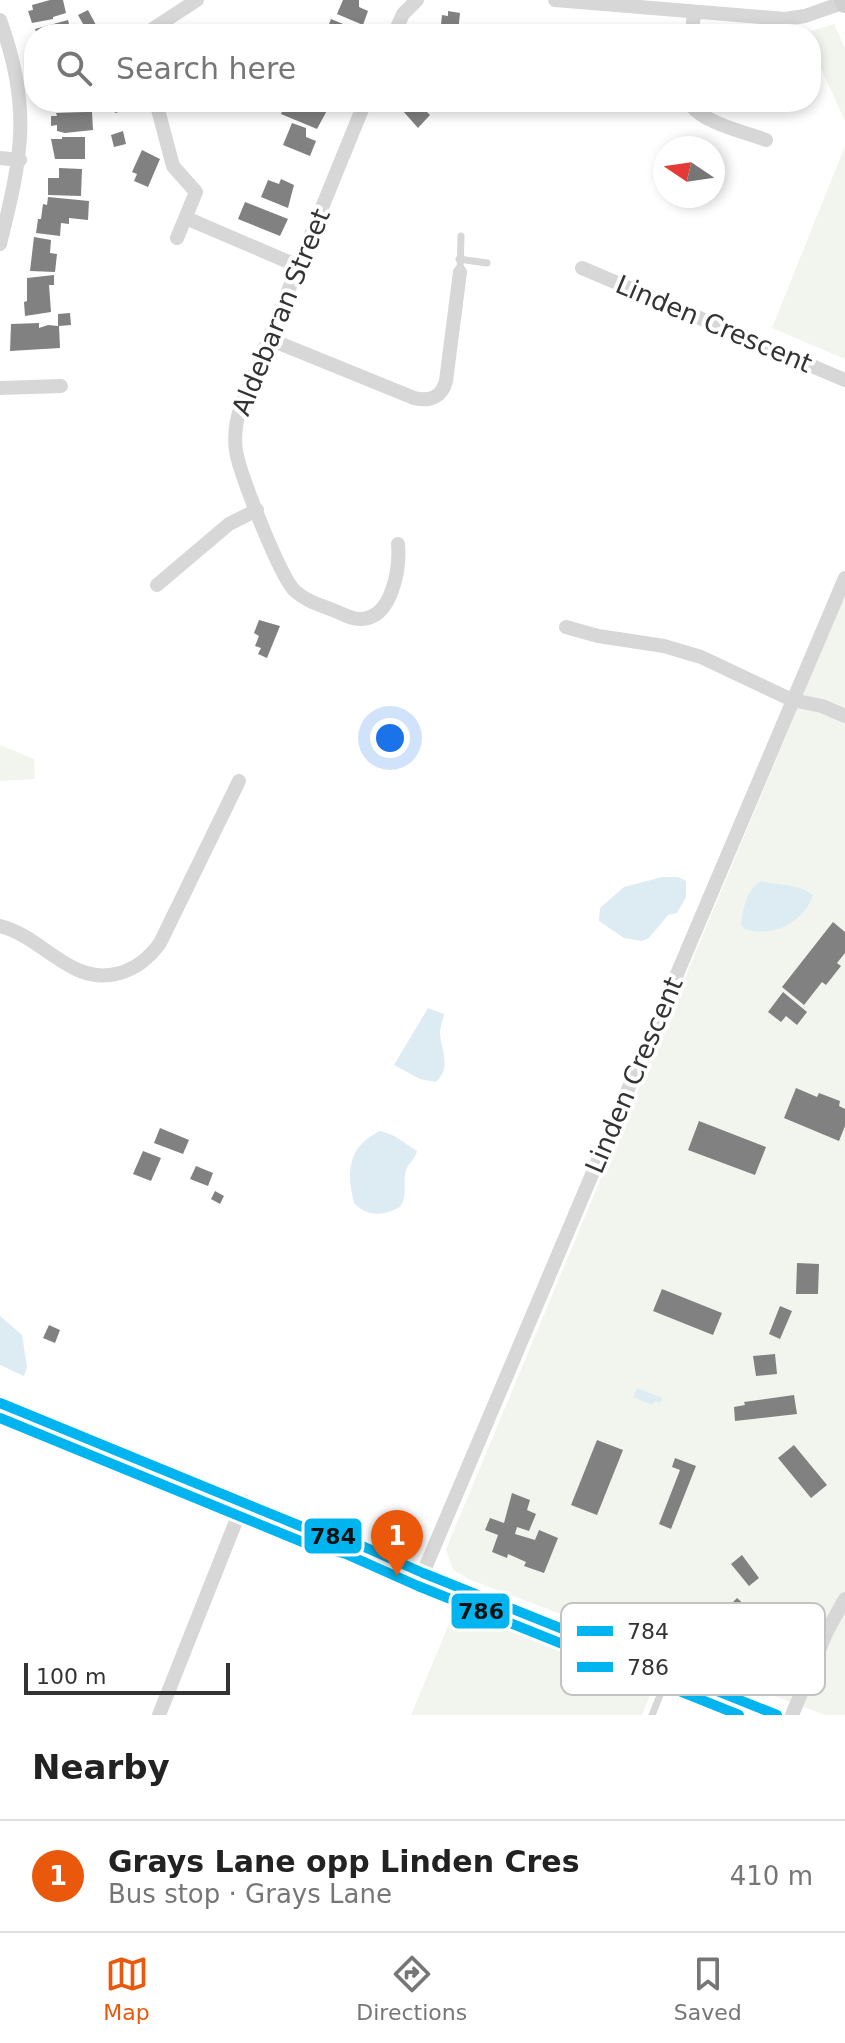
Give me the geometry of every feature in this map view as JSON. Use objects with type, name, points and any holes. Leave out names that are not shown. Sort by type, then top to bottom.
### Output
[{"type":"street","points":[[160,24],[197,0]]},
{"type":"street","points":[[398,24],[403,14],[417,0]]},
{"type":"street","points":[[555,0],[795,18],[845,2]]},
{"type":"street","points":[[693,24],[694,12]]},
{"type":"street","points":[[0,20],[17,75],[22,126],[20,160],[0,244]]},
{"type":"street","points":[[17,75],[24,73]]},
{"type":"street","points":[[159,112],[173,166],[196,192],[177,238]]},
{"type":"street","name":"Aldebaran Street","points":[[361,112],[240,409],[236,427],[238,459],[291,587],[306,599],[353,618],[369,618],[385,605],[398,572],[398,544]]},
{"type":"street","points":[[698,112],[766,140]]},
{"type":"street","points":[[0,158],[20,160]]},
{"type":"street","points":[[186,218],[298,266]]},
{"type":"street","points":[[269,339],[414,398],[438,403],[446,381],[459,265]]},
{"type":"street","name":"Linden Crescent","points":[[582,268],[845,380]]},
{"type":"street","points":[[0,388],[61,386]]},
{"type":"street","points":[[157,585],[229,524],[257,510]]},
{"type":"street","name":"Linden Crescent","points":[[423,1573],[845,578]]},
{"type":"street","points":[[566,627],[598,636],[664,646],[701,657],[792,700],[822,706],[845,716]]},
{"type":"street","points":[[0,926],[19,932],[68,966],[89,976],[114,975],[141,964],[160,943],[239,781]]},
{"type":"street","points":[[0,1403],[310,1530],[351,1541],[561,1629]]},
{"type":"street","points":[[159,1715],[244,1501]]},
{"type":"street","points":[[825,1636],[845,1599]]},
{"type":"street","points":[[727,1695],[777,1715]]},
{"type":"street","points":[[792,1715],[800,1695]]},
{"type":"lane","points":[[461,236],[459,265],[487,263]]},
{"type":"lane","points":[[652,1715],[660,1695]]},
{"type":"shaded area","points":[[834,24],[845,48],[845,121],[821,69],[821,28]]},
{"type":"shaded area","points":[[845,146],[845,359],[772,328]]},
{"type":"shaded area","points":[[845,595],[845,1715],[825,1715],[773,1695],[825,1695],[825,1603],[561,1603],[561,1614],[471,1580],[453,1570],[446,1549]]},
{"type":"shaded area","points":[[0,745],[34,759],[35,779],[0,781]]},
{"type":"shaded area","points":[[662,877],[678,877],[686,881],[686,897],[677,913],[668,915],[649,938],[642,941],[624,938],[599,921],[600,908],[624,887]]},
{"type":"shaded area","points":[[761,881],[795,887],[813,895],[809,905],[786,926],[766,931],[745,929],[741,924],[746,900]]},
{"type":"shaded area","points":[[428,1008],[444,1014],[440,1033],[445,1065],[436,1082],[420,1079],[394,1065]]},
{"type":"shaded area","points":[[380,1131],[417,1151],[405,1173],[404,1197],[400,1207],[376,1214],[364,1211],[354,1203],[350,1171],[361,1144]]},
{"type":"shaded area","points":[[0,1316],[22,1335],[27,1367],[24,1376],[0,1365]]},
{"type":"shaded area","points":[[637,1388],[662,1398],[660,1403],[655,1401],[652,1405],[633,1397]]},
{"type":"shaded area","points":[[457,1605],[561,1644],[561,1695],[650,1695],[642,1715],[411,1715]]},
{"type":"building","points":[[63,0],[66,13],[32,23],[28,11],[33,10],[32,5]]},
{"type":"building","points":[[343,0],[359,0],[359,7],[368,11],[363,24],[337,14]]},
{"type":"building","points":[[88,10],[95,24],[83,24],[78,15]]},
{"type":"building","points":[[448,11],[460,13],[459,24],[441,24],[442,15],[448,16]]},
{"type":"building","points":[[92,112],[93,130],[65,133],[57,131],[57,125],[51,126],[51,116],[57,116],[56,113]]},
{"type":"building","points":[[282,112],[326,112],[317,129]]},
{"type":"building","points":[[404,112],[427,112],[430,115],[418,128]]},
{"type":"building","points":[[292,123],[306,128],[306,137],[316,141],[310,156],[283,145]]},
{"type":"building","points":[[123,131],[126,144],[114,147],[111,135]]},
{"type":"building","points":[[85,137],[85,159],[55,159],[51,139]]},
{"type":"building","points":[[142,150],[160,159],[148,187],[134,181],[137,174],[132,172]]},
{"type":"building","points":[[59,168],[82,169],[81,196],[48,195],[48,178],[59,178]]},
{"type":"building","points":[[281,179],[294,185],[288,208],[261,197],[268,180],[279,184]]},
{"type":"building","points":[[48,197],[89,201],[88,220],[69,218],[69,224],[61,223],[60,236],[36,233],[43,204],[47,205]]},
{"type":"building","points":[[245,202],[288,219],[280,236],[238,219]]},
{"type":"building","points":[[34,237],[51,240],[50,253],[57,254],[55,272],[30,271]]},
{"type":"building","points":[[54,275],[54,285],[49,285],[51,312],[25,316],[27,278]]},
{"type":"building","points":[[70,313],[71,325],[59,326],[60,348],[10,351],[11,324],[39,323],[39,328],[58,326],[58,314]]},
{"type":"building","points":[[259,620],[280,626],[267,658],[258,654],[261,648],[255,646],[259,636],[254,633]]},
{"type":"building","points":[[833,922],[845,932],[845,953],[837,963],[841,966],[826,985],[822,982],[804,1005],[782,987]]},
{"type":"building","points":[[783,992],[807,1012],[797,1025],[786,1016],[781,1022],[768,1012]]},
{"type":"building","points":[[796,1088],[817,1097],[819,1093],[840,1101],[839,1106],[845,1109],[845,1126],[839,1141],[784,1118]]},
{"type":"building","points":[[699,1121],[766,1147],[755,1175],[688,1150]]},
{"type":"building","points":[[160,1128],[189,1140],[183,1154],[154,1143]]},
{"type":"building","points":[[143,1151],[161,1158],[151,1181],[133,1174]]},
{"type":"building","points":[[196,1166],[213,1173],[208,1186],[190,1179]]},
{"type":"building","points":[[215,1191],[224,1196],[220,1204],[211,1199]]},
{"type":"building","points":[[797,1263],[819,1264],[818,1294],[796,1294]]},
{"type":"building","points":[[662,1289],[722,1313],[713,1335],[653,1311]]},
{"type":"building","points":[[780,1306],[792,1311],[780,1339],[769,1334]]},
{"type":"building","points":[[49,1325],[60,1330],[55,1343],[43,1338]]},
{"type":"building","points":[[775,1354],[777,1374],[756,1376],[753,1356]]},
{"type":"building","points":[[794,1395],[797,1414],[735,1421],[734,1407],[745,1405],[744,1402]]},
{"type":"building","points":[[597,1440],[623,1450],[597,1515],[571,1505]]},
{"type":"building","points":[[794,1445],[827,1485],[811,1498],[778,1458]]},
{"type":"building","points":[[675,1458],[696,1466],[671,1529],[659,1524],[680,1470],[672,1467]]},
{"type":"building","points":[[512,1493],[530,1500],[527,1510],[536,1514],[529,1531],[517,1527],[515,1534],[535,1540],[539,1530],[558,1538],[544,1573],[524,1566],[526,1562],[508,1554],[507,1558],[492,1552],[498,1535],[485,1530],[490,1518],[504,1523]]},
{"type":"building","points":[[742,1555],[759,1578],[749,1586],[731,1564]]},
{"type":"transit line","name":"784","points":[[0,1403],[310,1530],[351,1541],[561,1628]]},
{"type":"transit line","name":"786","points":[[0,1418],[305,1543],[346,1554],[561,1643]]},
{"type":"transit line","name":"786","points":[[689,1695],[739,1715]]},
{"type":"transit line","name":"784","points":[[727,1695],[777,1715]]},
{"type":"place","name":"Grays Lane opp Linden Cres","points":[[397,1576]]}]
